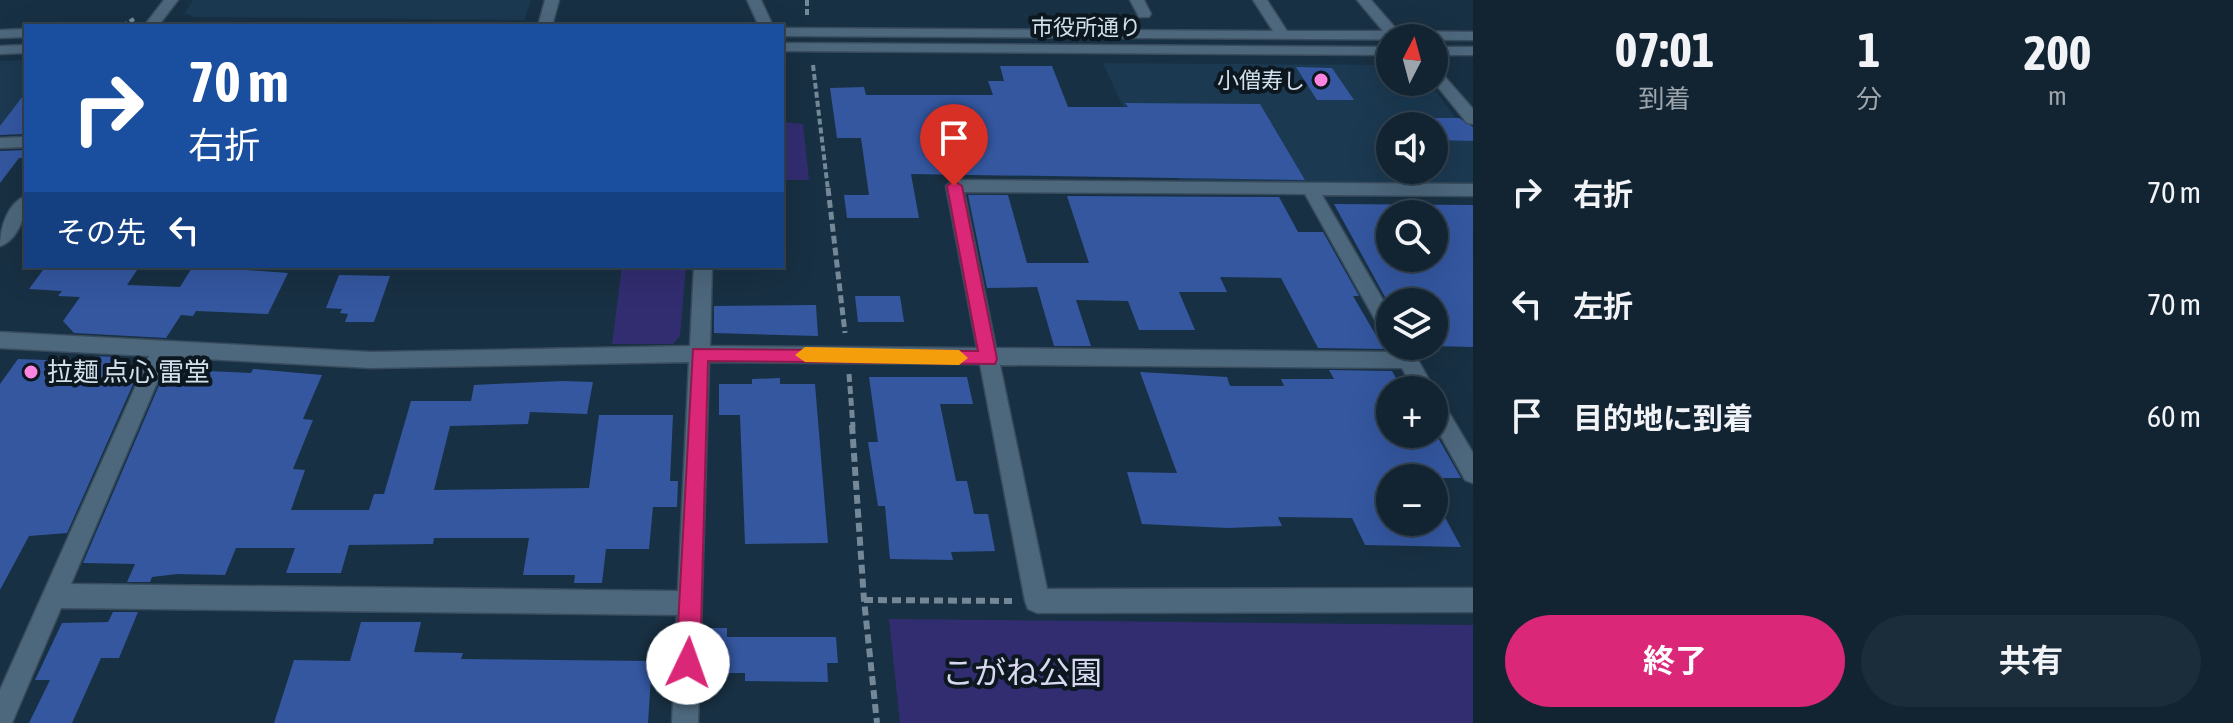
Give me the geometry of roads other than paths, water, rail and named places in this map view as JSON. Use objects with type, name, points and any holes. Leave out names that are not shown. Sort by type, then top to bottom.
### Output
[{"type":"street","points":[[153,24],[171,0]]},
{"type":"street","points":[[546,24],[552,0]]},
{"type":"street","points":[[754,0],[765,24]]},
{"type":"street","points":[[1137,0],[1144,14]]},
{"type":"street","points":[[1260,0],[1284,36]]},
{"type":"street","points":[[1364,0],[1381,24]]},
{"type":"street","name":"市役所通り","points":[[784,32],[1284,36],[1376,41]]},
{"type":"street","points":[[0,34],[24,33]]},
{"type":"street","name":"市役所通り","points":[[1448,38],[1473,36]]},
{"type":"street","name":"市役所通り","points":[[784,47],[1376,42]]},
{"type":"street","points":[[0,50],[24,49]]},
{"type":"street","points":[[1448,51],[1473,51]]},
{"type":"street","points":[[1448,90],[1473,119]]},
{"type":"street","points":[[0,143],[24,142]]},
{"type":"street","points":[[1473,190],[954,186],[1037,601],[1473,600]]},
{"type":"street","points":[[1311,190],[1376,304]]},
{"type":"street","points":[[0,240],[24,205]]},
{"type":"street","points":[[685,723],[703,268]]},
{"type":"street","points":[[0,340],[371,360],[699,354],[988,359],[1376,353]]},
{"type":"street","points":[[0,720],[162,349]]},
{"type":"street","points":[[1448,429],[1473,473]]},
{"type":"street","points":[[52,596],[691,603]]},
{"type":"place","name":"小僧寿し","points":[[1321,80]]},
{"type":"place","name":"拉麺 点心 雷堂","points":[[31,372]]},
{"type":"park label","name":"こがね公園","points":[[1022,672]]}]
